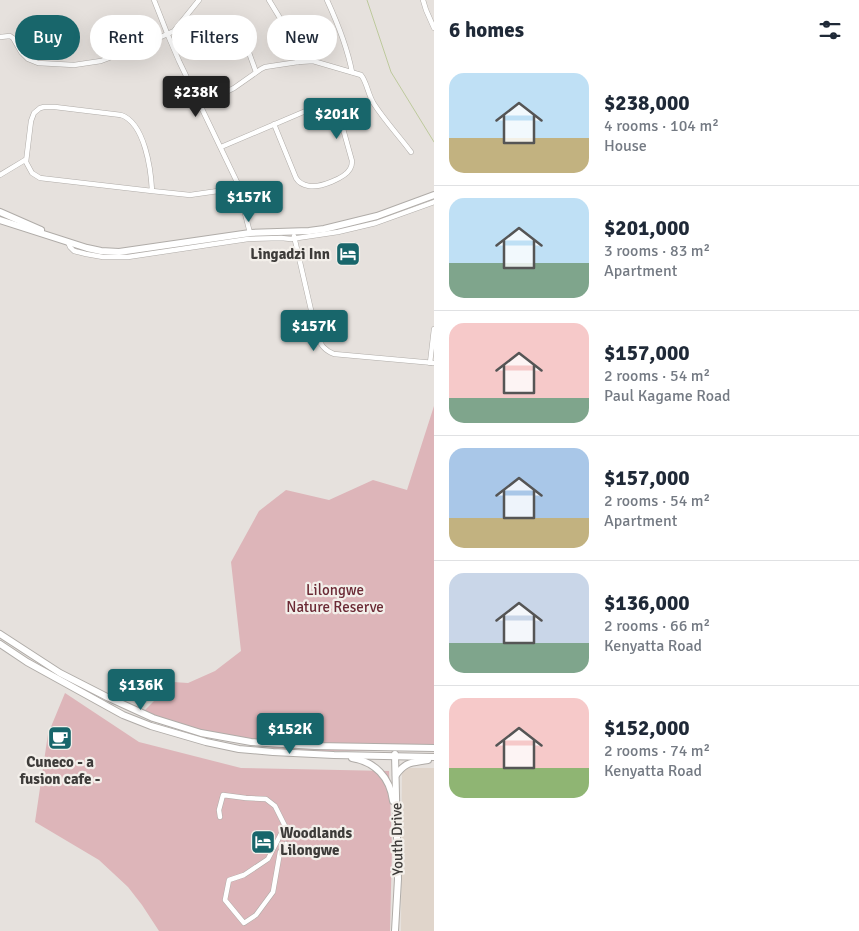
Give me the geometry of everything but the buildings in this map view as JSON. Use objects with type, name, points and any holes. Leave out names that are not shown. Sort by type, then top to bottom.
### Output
[{"type":"main road","points":[[2,220],[87,248],[119,252],[250,233],[294,235],[377,216],[434,195]]},
{"type":"main road","points":[[0,212],[60,239]]},
{"type":"main road","points":[[0,634],[60,672],[125,706],[153,718],[202,733],[243,740],[315,746],[434,748]]},
{"type":"main road","points":[[0,644],[27,662],[123,715],[151,726],[206,742],[239,749],[334,755],[434,758]]},
{"type":"main road","name":"Youth Drive","points":[[395,748],[398,889],[395,931]]},
{"type":"main road","points":[[334,755],[355,758],[376,767],[391,789],[397,819]]},
{"type":"main road","points":[[396,775],[404,765],[434,758]]},
{"type":"street","points":[[154,0],[167,33],[239,188],[250,233]]},
{"type":"street","points":[[0,37],[10,36],[13,38],[21,52],[33,62],[67,66],[101,61],[141,46],[176,28],[199,0]]},
{"type":"street","points":[[269,0],[289,32],[298,62]]},
{"type":"street","points":[[327,0],[348,51],[352,72]]},
{"type":"street","points":[[423,0],[434,28]]},
{"type":"street","points":[[251,60],[256,72]]},
{"type":"street","points":[[200,105],[234,88],[265,67],[313,61],[363,76],[373,103],[411,152]]},
{"type":"street","points":[[152,191],[146,151],[129,118],[121,115],[55,106],[40,108],[34,113],[25,160],[32,173],[40,178],[152,191],[190,195],[239,188]]},
{"type":"street","points":[[221,147],[274,124],[312,109],[321,109],[334,112],[342,121],[352,167],[340,177],[318,186],[310,187],[300,183],[296,178],[274,124]]},
{"type":"street","points":[[0,176],[25,160]]},
{"type":"street","points":[[68,242],[74,250],[103,257],[121,258],[248,239],[282,238],[294,235],[338,232],[370,225],[434,202]]},
{"type":"street","points":[[294,235],[317,336],[325,349],[334,354],[432,363],[434,329]]},
{"type":"street","points":[[220,817],[219,810],[223,795],[266,799],[275,806],[284,826],[268,859],[244,875],[229,880],[225,900],[244,923],[256,915],[273,892],[280,852],[286,844]]},
{"type":"shaded area","points":[[402,768],[434,768],[434,931],[401,931]]},
{"type":"green space","name":"Lilongwe Nature Reserve","points":[[434,406],[434,750],[324,751],[274,748],[227,741],[140,715],[173,682],[188,683],[215,671],[241,651],[231,562],[259,511],[286,490],[329,500],[373,480],[407,490]]},
{"type":"green space","points":[[65,693],[139,742],[241,768],[389,771],[392,847],[390,931],[159,931],[128,887],[99,860],[35,822],[48,734]]},
{"type":"waterway","points":[[367,0],[391,72],[434,142]]},
{"type":"place","name":"Lingadzi Inn","points":[[348,254]]},
{"type":"place","name":"Cuneco - a fusion cafe -","points":[[60,738]]},
{"type":"place","name":"Woodlands Lilongwe","points":[[263,842]]}]
